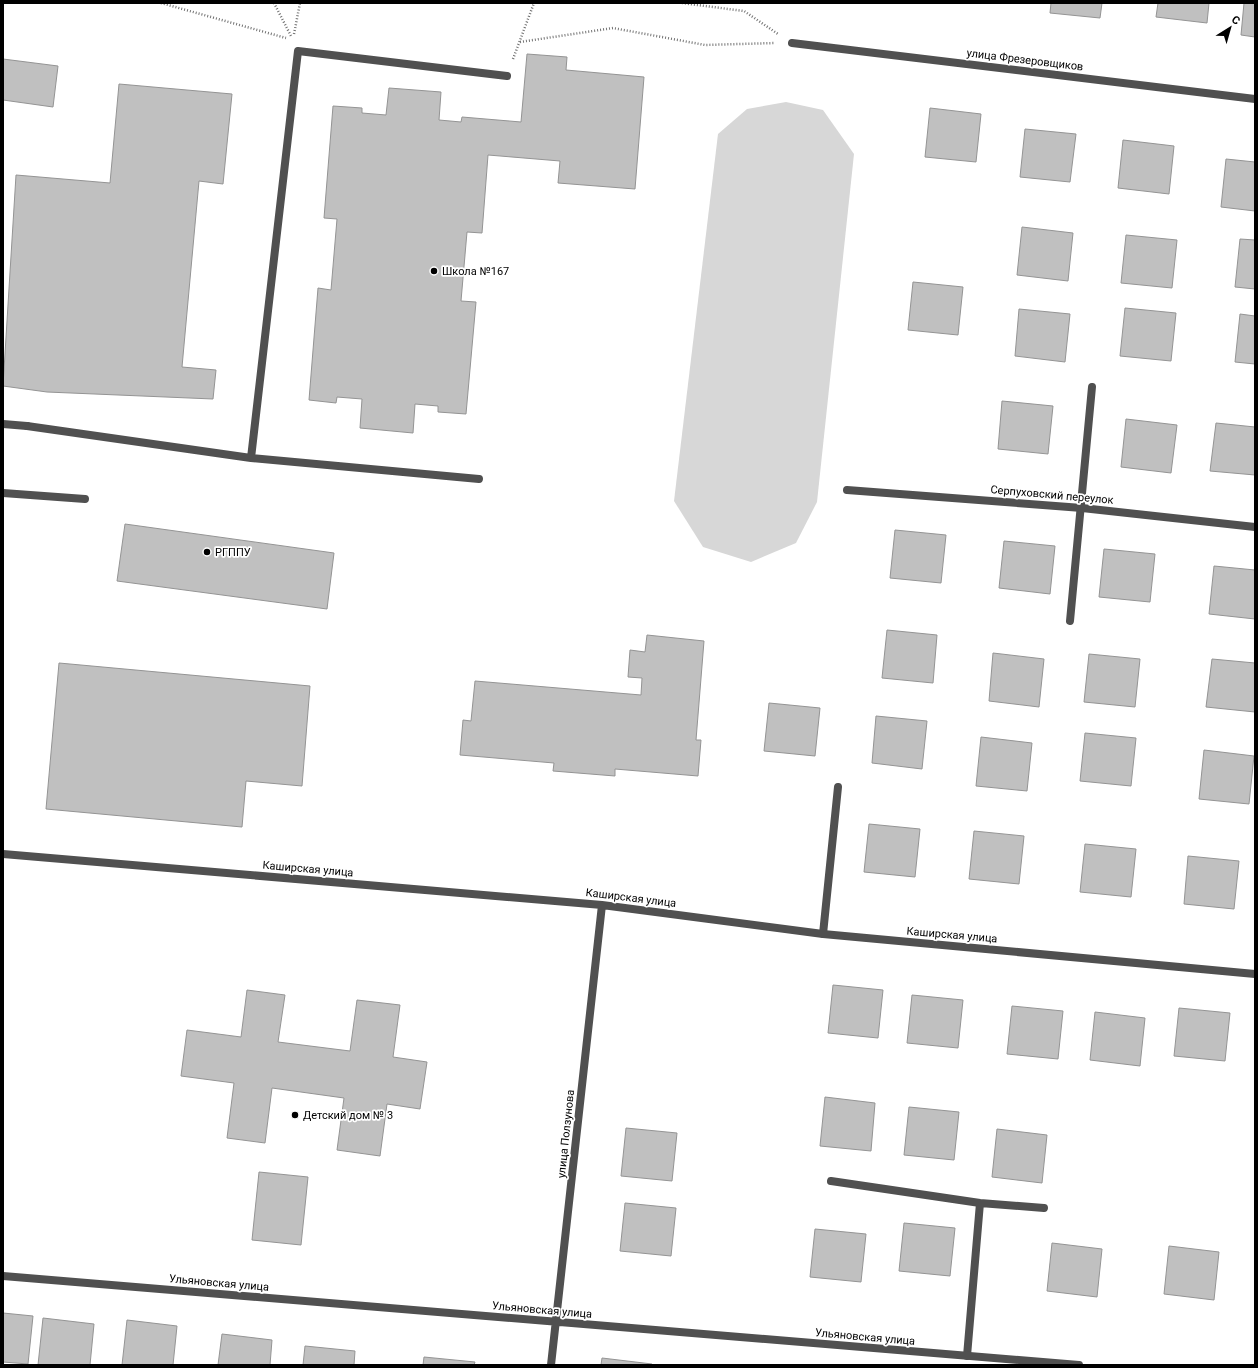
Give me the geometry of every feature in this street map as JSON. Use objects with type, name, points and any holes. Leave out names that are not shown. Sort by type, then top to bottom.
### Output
[{"type":"street","name":"улица Фрезеровщиков","points":[[792,43],[1255,99]]},
{"type":"street","points":[[251,458],[298,51],[507,76]]},
{"type":"street","points":[[1070,621],[1082,508],[1092,387]]},
{"type":"street","points":[[3,424],[27,426],[251,458],[479,479]]},
{"type":"street","name":"Серпуховский переулок","points":[[846,490],[1082,508],[1255,527]]},
{"type":"street","points":[[3,493],[85,499]]},
{"type":"street","points":[[823,934],[838,787]]},
{"type":"street","name":"Каширская улица","points":[[3,854],[602,905],[823,934],[1255,974]]},
{"type":"street","name":"улица Ползунова","points":[[551,1365],[602,905]]},
{"type":"street","points":[[831,1181],[980,1203],[1044,1208]]},
{"type":"street","points":[[967,1356],[980,1203]]},
{"type":"street","name":"Ульяновская улица","points":[[3,1276],[1079,1365]]},
{"type":"path","points":[[161,3],[293,40]]},
{"type":"path","points":[[274,3],[293,40]]},
{"type":"path","points":[[293,40],[300,3]]},
{"type":"path","points":[[507,76],[534,3]]},
{"type":"path","points":[[684,3],[744,11],[792,43]]},
{"type":"path","points":[[520,42],[613,28],[705,45],[792,43]]},
{"type":"shaded area","points":[[786,102],[823,110],[854,154],[817,502],[796,543],[751,562],[703,547],[674,501],[718,134],[747,109]]},
{"type":"building","points":[[1051,3],[1102,3],[1100,18],[1050,13]]},
{"type":"building","points":[[1158,3],[1209,3],[1207,23],[1156,17]]},
{"type":"building","points":[[1244,3],[1255,3],[1255,37],[1241,35]]},
{"type":"building","points":[[527,54],[567,57],[566,70],[644,77],[635,189],[558,183],[560,161],[488,155],[482,233],[467,232],[461,301],[476,302],[466,414],[438,412],[438,406],[415,404],[413,433],[360,428],[362,399],[337,397],[336,403],[309,400],[318,288],[331,290],[337,219],[324,218],[333,106],[362,108],[362,113],[386,115],[389,88],[441,92],[439,120],[461,122],[462,117],[521,122]]},
{"type":"building","points":[[3,59],[58,66],[53,107],[3,100]]},
{"type":"building","points":[[119,84],[232,94],[223,184],[199,181],[182,367],[216,370],[213,399],[47,392],[3,386],[16,175],[110,183]]},
{"type":"building","points":[[930,108],[981,114],[976,162],[925,157]]},
{"type":"building","points":[[1025,129],[1076,134],[1070,182],[1020,177]]},
{"type":"building","points":[[1123,140],[1174,146],[1169,194],[1118,188]]},
{"type":"building","points":[[1226,159],[1255,162],[1255,211],[1221,207]]},
{"type":"building","points":[[1022,227],[1073,233],[1068,281],[1017,275]]},
{"type":"building","points":[[1126,235],[1177,240],[1172,288],[1121,283]]},
{"type":"building","points":[[1240,239],[1255,240],[1255,289],[1235,287]]},
{"type":"building","points":[[913,282],[963,287],[958,335],[908,330]]},
{"type":"building","points":[[1125,308],[1176,313],[1171,361],[1120,356]]},
{"type":"building","points":[[1019,309],[1070,314],[1065,362],[1015,356]]},
{"type":"building","points":[[1240,314],[1255,316],[1255,364],[1235,362]]},
{"type":"building","points":[[1002,401],[1053,406],[1048,454],[998,449]]},
{"type":"building","points":[[1126,419],[1177,425],[1171,473],[1121,467]]},
{"type":"building","points":[[1216,423],[1255,427],[1255,475],[1210,471]]},
{"type":"building","points":[[125,524],[334,553],[327,609],[117,581]]},
{"type":"building","points":[[895,530],[946,535],[941,583],[890,578]]},
{"type":"building","points":[[1004,541],[1055,546],[1050,594],[999,588]]},
{"type":"building","points":[[1104,549],[1155,554],[1150,602],[1099,597]]},
{"type":"building","points":[[1214,566],[1255,570],[1255,619],[1209,614]]},
{"type":"building","points":[[887,630],[937,635],[933,683],[882,678]]},
{"type":"building","points":[[647,635],[704,641],[696,740],[701,740],[698,776],[615,769],[615,776],[553,771],[554,763],[460,755],[463,720],[471,721],[475,681],[641,695],[642,678],[628,677],[630,650],[645,652]]},
{"type":"building","points":[[993,653],[1044,659],[1039,707],[989,701]]},
{"type":"building","points":[[1089,654],[1140,659],[1135,707],[1084,702]]},
{"type":"building","points":[[1212,659],[1255,663],[1255,712],[1206,707]]},
{"type":"building","points":[[59,663],[310,686],[302,786],[246,781],[242,827],[46,809]]},
{"type":"building","points":[[769,703],[820,708],[815,756],[764,751]]},
{"type":"building","points":[[876,716],[927,721],[922,769],[872,763]]},
{"type":"building","points":[[1085,733],[1136,738],[1131,786],[1080,781]]},
{"type":"building","points":[[981,737],[1032,743],[1027,791],[976,786]]},
{"type":"building","points":[[1204,750],[1254,756],[1249,804],[1199,799]]},
{"type":"building","points":[[869,824],[920,829],[915,877],[864,872]]},
{"type":"building","points":[[974,831],[1024,836],[1019,884],[969,879]]},
{"type":"building","points":[[1085,844],[1136,849],[1131,897],[1080,892]]},
{"type":"building","points":[[1188,856],[1239,861],[1234,909],[1184,904]]},
{"type":"building","points":[[833,985],[883,990],[878,1038],[828,1033]]},
{"type":"building","points":[[247,990],[285,995],[278,1042],[350,1051],[357,1000],[400,1005],[393,1057],[427,1062],[420,1109],[387,1104],[380,1156],[337,1150],[344,1098],[272,1088],[265,1143],[227,1138],[234,1083],[181,1076],[187,1030],[241,1037]]},
{"type":"building","points":[[912,995],[963,1000],[958,1048],[907,1043]]},
{"type":"building","points":[[1012,1006],[1063,1011],[1058,1059],[1007,1054]]},
{"type":"building","points":[[1179,1008],[1230,1013],[1225,1061],[1174,1056]]},
{"type":"building","points":[[1095,1012],[1145,1018],[1140,1066],[1090,1060]]},
{"type":"building","points":[[825,1097],[875,1103],[871,1151],[820,1146]]},
{"type":"building","points":[[909,1107],[959,1112],[954,1160],[904,1155]]},
{"type":"building","points":[[626,1128],[677,1133],[672,1181],[621,1176]]},
{"type":"building","points":[[997,1129],[1047,1135],[1042,1183],[992,1177]]},
{"type":"building","points":[[259,1172],[308,1177],[301,1245],[252,1240]]},
{"type":"building","points":[[625,1203],[676,1208],[671,1256],[620,1251]]},
{"type":"building","points":[[904,1223],[955,1228],[950,1276],[899,1271]]},
{"type":"building","points":[[815,1229],[866,1234],[861,1282],[810,1277]]},
{"type":"building","points":[[1052,1243],[1102,1249],[1097,1297],[1047,1291]]},
{"type":"building","points":[[1169,1246],[1219,1252],[1214,1300],[1164,1294]]},
{"type":"building","points":[[3,1313],[33,1316],[28,1364],[3,1362]]},
{"type":"building","points":[[43,1318],[94,1324],[90,1365],[38,1365]]},
{"type":"building","points":[[127,1320],[177,1326],[173,1365],[122,1365]]},
{"type":"building","points":[[222,1334],[272,1340],[270,1365],[218,1365]]},
{"type":"building","points":[[305,1346],[355,1351],[354,1365],[303,1365]]},
{"type":"building","points":[[424,1357],[475,1362],[474,1365],[423,1365]]},
{"type":"building","points":[[602,1358],[652,1364],[652,1365],[601,1365]]},
{"type":"place","name":"Школа №167","points":[[434,271]]},
{"type":"place","name":"РГППУ","points":[[207,552]]},
{"type":"place","name":"Детский дом № 3","points":[[295,1115]]}]
